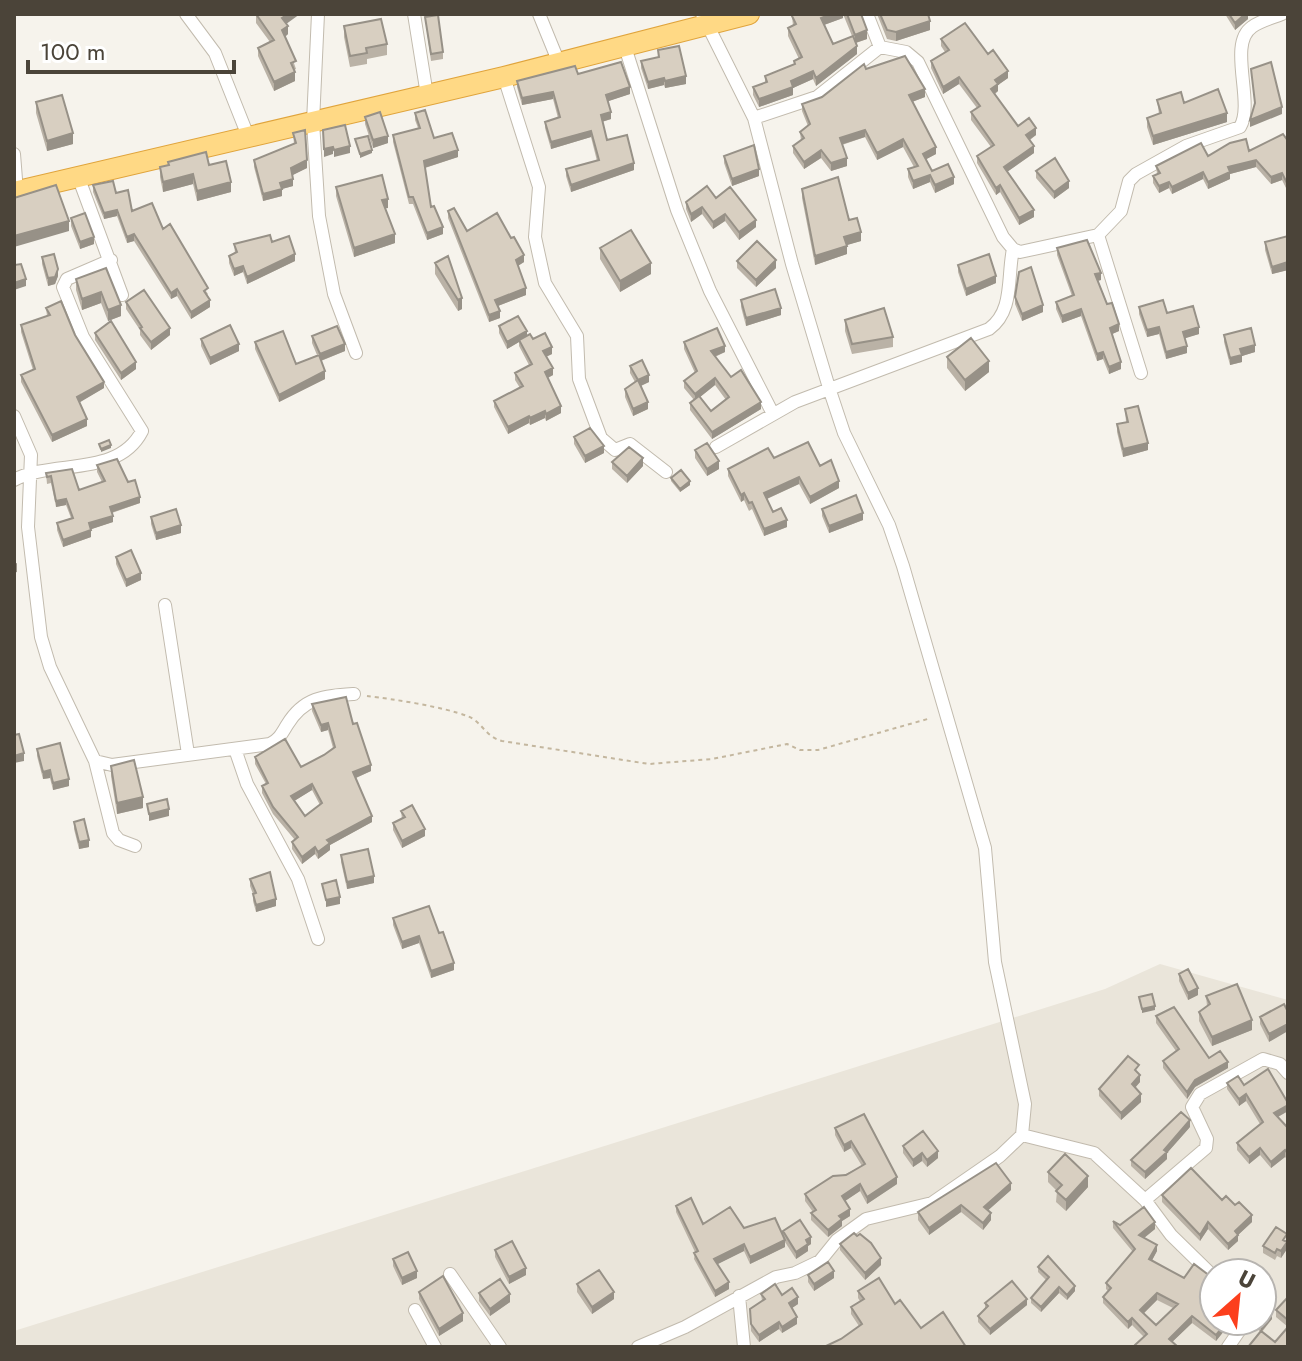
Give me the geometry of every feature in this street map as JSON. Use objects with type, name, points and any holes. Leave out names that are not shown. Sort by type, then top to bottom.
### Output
[{"type":"highway","points":[[16,192],[625,47],[704,19],[749,14]]},
{"type":"street","points":[[186,14],[215,53],[248,136]]},
{"type":"street","points":[[318,14],[313,122],[323,249],[343,322],[356,353]]},
{"type":"street","points":[[414,14],[427,95]]},
{"type":"street","points":[[539,14],[559,63]]},
{"type":"street","points":[[867,14],[880,47]]},
{"type":"street","points":[[754,118],[817,97],[880,47],[906,52],[918,62],[935,103],[988,199],[1003,237],[1020,252],[1058,246],[1098,235],[1121,211],[1129,181],[1136,174],[1186,146],[1240,127],[1245,110],[1242,43],[1252,26],[1282,14]]},
{"type":"street","points":[[638,1347],[685,1327],[739,1296],[820,1261],[837,1240],[866,1219],[932,1203],[1000,1156],[1022,1135],[1025,1104],[995,962],[985,848],[899,553],[844,433],[830,391],[792,264],[754,118],[704,19]]},
{"type":"street","points":[[625,47],[677,210],[710,291],[772,412]]},
{"type":"street","points":[[504,77],[539,187],[535,237],[545,283],[577,336],[579,379],[593,420],[607,445],[615,450],[630,444],[666,472]]},
{"type":"street","points":[[14,154],[16,192]]},
{"type":"street","points":[[79,179],[122,295]]},
{"type":"street","points":[[1098,235],[1141,373]]},
{"type":"street","points":[[716,447],[772,412],[973,337],[1001,320],[1006,310],[1013,249]]},
{"type":"street","points":[[14,480],[32,470],[101,463],[117,456],[142,431],[83,337],[63,287],[67,279],[111,260]]},
{"type":"street","points":[[14,416],[29,447],[32,470],[28,527],[41,637],[50,667],[95,761],[113,833],[135,846]]},
{"type":"street","points":[[165,605],[188,754]]},
{"type":"street","points":[[95,761],[112,765],[275,742],[300,706],[309,700],[354,694]]},
{"type":"street","points":[[235,749],[247,784],[298,879],[318,939]]},
{"type":"street","points":[[1145,1200],[1206,1148],[1207,1139],[1192,1107],[1200,1094],[1263,1059],[1280,1064],[1288,1073]]},
{"type":"street","points":[[1022,1135],[1094,1153],[1145,1200],[1171,1235],[1198,1261]]},
{"type":"street","points":[[450,1274],[500,1347]]},
{"type":"street","points":[[739,1296],[744,1347]]},
{"type":"street","points":[[415,1310],[435,1347]]},
{"type":"path","points":[[354,694],[463,714],[479,724],[487,735],[502,741],[649,764],[712,759],[787,744],[808,752],[945,715]]},
{"type":"shaded area","points":[[1160,964],[1288,1000],[1288,1347],[14,1347],[14,1331],[1105,989]]},
{"type":"building","points":[[256,14],[288,14],[282,18],[288,26],[282,30],[296,61],[291,63],[295,72],[274,82],[258,48],[274,40]]},
{"type":"building","points":[[832,14],[821,18],[833,44],[853,36],[857,46],[816,78],[813,71],[791,81],[793,87],[759,99],[753,87],[767,82],[765,76],[795,64],[794,61],[802,57],[788,28],[796,24],[792,16]]},
{"type":"building","points":[[847,14],[861,14],[867,30],[855,35]]},
{"type":"building","points":[[880,14],[928,14],[930,21],[896,32],[887,30]]},
{"type":"building","points":[[1229,14],[1245,14],[1235,23]]},
{"type":"building","points":[[438,15],[443,52],[431,54],[425,17]]},
{"type":"building","points":[[381,19],[387,44],[366,48],[367,53],[350,56],[344,26]]},
{"type":"building","points":[[965,23],[988,54],[993,50],[1008,71],[995,80],[998,84],[991,89],[1018,126],[1029,118],[1036,128],[1026,135],[1034,146],[1004,167],[1034,210],[1019,218],[1000,185],[996,188],[977,156],[994,145],[971,112],[980,106],[959,77],[943,87],[931,61],[949,50],[941,39]]},
{"type":"building","points":[[679,46],[686,76],[648,82],[641,61],[659,57],[658,50]]},
{"type":"building","points":[[905,56],[925,89],[909,95],[936,147],[923,154],[932,171],[948,164],[954,177],[935,185],[930,175],[913,181],[908,169],[918,166],[903,139],[877,153],[865,130],[840,138],[847,158],[831,163],[821,150],[804,162],[793,146],[804,138],[800,132],[810,124],[802,104],[822,97],[864,64],[866,69]]},
{"type":"building","points":[[621,62],[630,87],[606,95],[611,112],[601,115],[607,140],[627,135],[634,163],[571,185],[566,169],[599,160],[591,131],[551,142],[545,122],[560,117],[553,92],[522,98],[517,81],[575,66],[578,74]]},
{"type":"building","points":[[1271,62],[1282,107],[1250,120],[1255,103],[1251,69]]},
{"type":"building","points":[[1218,89],[1227,113],[1153,136],[1147,118],[1161,113],[1157,100],[1181,92],[1184,103]]},
{"type":"building","points":[[62,95],[73,133],[47,141],[36,102]]},
{"type":"building","points":[[425,110],[434,138],[452,133],[458,150],[424,161],[431,207],[434,206],[443,227],[427,233],[413,197],[409,197],[393,135],[420,128],[415,113]]},
{"type":"building","points":[[380,112],[388,136],[373,140],[365,117]]},
{"type":"building","points":[[345,125],[350,146],[324,149],[323,130]]},
{"type":"building","points":[[305,130],[307,160],[291,168],[293,179],[280,183],[282,189],[263,194],[254,160],[296,143],[293,133]]},
{"type":"building","points":[[1283,134],[1288,141],[1288,185],[1282,173],[1271,177],[1256,160],[1228,167],[1230,172],[1208,182],[1203,172],[1172,187],[1169,182],[1159,186],[1153,176],[1160,173],[1156,166],[1201,143],[1208,156],[1230,143],[1246,139],[1249,151]]},
{"type":"building","points":[[368,136],[372,150],[360,154],[355,139]]},
{"type":"building","points":[[754,145],[759,169],[732,179],[724,156]]},
{"type":"building","points":[[206,152],[209,165],[226,161],[231,182],[197,191],[193,174],[163,182],[160,167]]},
{"type":"building","points":[[1055,158],[1069,181],[1054,192],[1036,171]]},
{"type":"building","points":[[382,175],[388,199],[382,200],[395,234],[354,248],[336,187]]},
{"type":"building","points":[[838,177],[849,220],[857,218],[861,232],[844,237],[847,246],[815,256],[802,189]]},
{"type":"building","points":[[113,181],[116,193],[128,190],[132,211],[152,203],[163,229],[170,224],[208,288],[204,291],[210,300],[191,312],[177,289],[171,293],[134,234],[127,237],[117,210],[104,213],[93,185]]},
{"type":"building","points":[[56,185],[69,221],[14,236],[14,198]]},
{"type":"building","points":[[707,186],[716,198],[730,187],[756,220],[739,232],[725,214],[713,222],[702,207],[691,214],[686,202]]},
{"type":"building","points":[[454,208],[467,231],[497,213],[524,255],[516,260],[526,288],[495,300],[500,311],[489,315],[448,211]]},
{"type":"building","points":[[85,213],[94,237],[80,242],[71,218]]},
{"type":"building","points":[[631,230],[651,263],[620,281],[600,248]]},
{"type":"building","points":[[270,235],[272,242],[289,236],[295,254],[247,277],[243,266],[234,269],[229,256],[237,252],[234,244]]},
{"type":"building","points":[[1288,236],[1288,262],[1272,267],[1265,242]]},
{"type":"building","points":[[1087,240],[1101,273],[1095,274],[1107,304],[1112,303],[1119,324],[1110,328],[1121,362],[1109,367],[1103,352],[1097,354],[1081,309],[1062,316],[1056,302],[1074,295],[1057,248]]},
{"type":"building","points":[[757,241],[776,260],[756,280],[737,261]]},
{"type":"building","points":[[54,254],[58,269],[55,277],[48,278],[42,257]]},
{"type":"building","points":[[989,254],[996,276],[966,289],[958,265]]},
{"type":"building","points":[[448,256],[462,298],[458,300],[435,263]]},
{"type":"building","points":[[21,264],[26,279],[14,283],[14,265]]},
{"type":"building","points":[[1031,267],[1043,305],[1022,314],[1015,297],[1019,272]]},
{"type":"building","points":[[106,268],[121,305],[108,310],[101,292],[82,299],[76,279]]},
{"type":"building","points":[[775,289],[781,308],[746,318],[741,300]]},
{"type":"building","points":[[144,290],[170,328],[151,342],[126,302]]},
{"type":"building","points":[[1163,300],[1167,313],[1193,306],[1199,327],[1183,332],[1187,346],[1166,352],[1159,327],[1147,330],[1139,307]]},
{"type":"building","points":[[61,301],[75,335],[104,382],[77,397],[87,419],[52,435],[21,375],[35,369],[21,325],[50,315],[46,308]]},
{"type":"building","points":[[884,308],[893,337],[852,344],[845,320]]},
{"type":"building","points":[[518,316],[527,331],[507,342],[499,326]]},
{"type":"building","points":[[111,321],[136,362],[121,373],[95,333]]},
{"type":"building","points":[[230,325],[239,344],[210,358],[201,339]]},
{"type":"building","points":[[337,326],[345,344],[320,354],[312,336]]},
{"type":"building","points":[[717,328],[725,346],[711,351],[731,377],[741,370],[761,402],[712,432],[690,403],[699,396],[711,411],[729,397],[715,378],[695,394],[684,381],[697,371],[684,342]]},
{"type":"building","points":[[1251,328],[1255,345],[1240,349],[1242,355],[1230,358],[1224,335]]},
{"type":"building","points":[[283,331],[296,364],[319,355],[325,371],[279,395],[255,342]]},
{"type":"building","points":[[545,333],[552,347],[543,351],[553,368],[545,372],[561,406],[546,414],[545,411],[529,416],[508,427],[494,401],[523,386],[515,373],[532,364],[519,340],[530,334],[533,339]]},
{"type":"building","points":[[971,338],[989,361],[965,380],[947,357]]},
{"type":"building","points":[[642,360],[649,375],[638,380],[630,366]]},
{"type":"building","points":[[638,380],[648,402],[633,409],[625,389]]},
{"type":"building","points":[[1138,406],[1148,443],[1123,449],[1117,424],[1128,422],[1125,409]]},
{"type":"building","points":[[590,428],[604,446],[585,456],[574,437]]},
{"type":"building","points":[[109,440],[111,445],[101,449],[99,444]]},
{"type":"building","points":[[808,442],[820,466],[831,460],[839,481],[810,497],[799,477],[764,493],[773,512],[781,508],[787,520],[764,529],[752,502],[749,503],[744,493],[741,495],[728,469],[768,448],[774,458]]},
{"type":"building","points":[[707,443],[719,461],[707,469],[695,450]]},
{"type":"building","points":[[629,447],[643,458],[627,476],[612,462]]},
{"type":"building","points":[[117,459],[128,482],[135,480],[140,497],[110,507],[113,516],[89,523],[91,530],[63,540],[57,523],[73,518],[66,499],[56,501],[51,476],[47,477],[46,473],[72,469],[79,490],[105,481],[97,465]]},
{"type":"building","points":[[681,470],[690,481],[680,489],[671,478]]},
{"type":"building","points":[[856,495],[863,513],[829,526],[822,509]]},
{"type":"building","points":[[176,509],[181,525],[156,533],[151,517]]},
{"type":"building","points":[[131,550],[141,573],[126,580],[116,557]]},
{"type":"building","points":[[346,697],[353,724],[357,723],[371,765],[353,772],[372,816],[327,840],[330,843],[318,852],[315,847],[302,857],[292,842],[298,837],[273,807],[262,786],[268,783],[255,757],[285,739],[301,767],[335,747],[328,723],[321,725],[312,704]],"holes":[[[312,784],[322,803],[305,816],[291,796]]]},
{"type":"building","points":[[19,734],[24,753],[14,756],[14,735]]},
{"type":"building","points":[[60,743],[69,779],[53,783],[50,770],[43,772],[37,749]]},
{"type":"building","points":[[134,760],[143,797],[117,803],[111,766]]},
{"type":"building","points":[[167,799],[169,809],[149,814],[147,804]]},
{"type":"building","points":[[412,805],[425,829],[402,841],[393,823],[405,817],[401,811]]},
{"type":"building","points":[[84,819],[89,840],[79,842],[74,822]]},
{"type":"building","points":[[368,849],[374,876],[347,882],[341,855]]},
{"type":"building","points":[[270,872],[276,899],[256,905],[253,894],[256,893],[250,879]]},
{"type":"building","points":[[336,880],[340,897],[326,900],[322,884]]},
{"type":"building","points":[[429,906],[454,963],[431,971],[419,936],[402,942],[393,918]]},
{"type":"building","points":[[1188,969],[1198,988],[1188,993],[1179,974]]},
{"type":"building","points":[[1237,984],[1252,1020],[1212,1037],[1199,1012],[1210,1004],[1206,996]]},
{"type":"building","points":[[1152,994],[1155,1006],[1142,1009],[1139,997]]},
{"type":"building","points":[[1284,1004],[1288,1024],[1269,1034],[1260,1017]]},
{"type":"building","points":[[1174,1007],[1209,1058],[1220,1051],[1228,1062],[1195,1080],[1187,1092],[1163,1061],[1179,1049],[1156,1016]]},
{"type":"building","points":[[1128,1056],[1139,1065],[1135,1070],[1140,1075],[1132,1084],[1141,1094],[1121,1113],[1099,1089]]},
{"type":"building","points":[[1268,1069],[1288,1103],[1274,1113],[1288,1128],[1288,1154],[1285,1150],[1271,1162],[1260,1148],[1249,1157],[1237,1143],[1263,1122],[1246,1094],[1239,1099],[1227,1083],[1238,1076],[1244,1085]]},
{"type":"building","points":[[1181,1112],[1190,1120],[1164,1150],[1167,1152],[1145,1172],[1131,1160]]},
{"type":"building","points":[[864,1114],[897,1177],[867,1197],[860,1184],[842,1196],[850,1209],[839,1216],[842,1219],[828,1230],[811,1213],[816,1210],[805,1194],[833,1176],[846,1175],[865,1164],[851,1141],[844,1145],[835,1128]]},
{"type":"building","points":[[923,1131],[938,1151],[927,1160],[922,1153],[913,1160],[903,1146]]},
{"type":"building","points":[[1065,1154],[1088,1176],[1066,1200],[1056,1191],[1062,1185],[1048,1172]]},
{"type":"building","points":[[996,1163],[1011,1183],[984,1207],[991,1213],[983,1223],[961,1205],[929,1228],[918,1212]]},
{"type":"building","points":[[1191,1168],[1222,1200],[1226,1196],[1235,1205],[1239,1202],[1252,1215],[1235,1231],[1238,1235],[1228,1244],[1208,1222],[1200,1235],[1162,1195]]},
{"type":"building","points":[[691,1198],[703,1224],[730,1207],[744,1228],[775,1218],[785,1240],[750,1257],[744,1244],[714,1259],[729,1282],[715,1291],[694,1253],[698,1251],[676,1206]]},
{"type":"building","points":[[1144,1207],[1155,1222],[1139,1235],[1157,1245],[1149,1259],[1184,1278],[1194,1264],[1198,1267],[1198,1321],[1192,1316],[1169,1339],[1176,1347],[1136,1347],[1147,1334],[1132,1318],[1128,1322],[1103,1297],[1111,1288],[1106,1283],[1135,1249],[1113,1221],[1120,1225]],"holes":[[[1157,1293],[1178,1304],[1156,1325],[1140,1310]]]},
{"type":"building","points":[[800,1220],[811,1237],[806,1240],[808,1244],[796,1252],[783,1231]]},
{"type":"building","points":[[1276,1227],[1287,1234],[1283,1240],[1287,1242],[1281,1251],[1277,1249],[1275,1253],[1263,1246]]},
{"type":"building","points":[[854,1233],[871,1243],[881,1258],[865,1273],[840,1244]]},
{"type":"building","points":[[512,1241],[526,1268],[509,1277],[495,1250]]},
{"type":"building","points":[[408,1252],[417,1271],[402,1278],[393,1259]]},
{"type":"building","points":[[1048,1256],[1075,1286],[1067,1295],[1059,1287],[1041,1307],[1031,1298],[1049,1277],[1038,1267]]},
{"type":"building","points":[[828,1262],[834,1271],[814,1284],[808,1275]]},
{"type":"building","points":[[599,1270],[614,1292],[592,1307],[577,1284]]},
{"type":"building","points":[[443,1276],[463,1313],[439,1329],[419,1292]]},
{"type":"building","points":[[879,1278],[895,1304],[900,1300],[921,1328],[943,1312],[966,1347],[824,1347],[862,1324],[851,1307],[864,1299],[858,1291]]},
{"type":"building","points":[[500,1279],[510,1294],[490,1309],[479,1293]]},
{"type":"building","points":[[1012,1281],[1027,1299],[990,1329],[978,1316],[988,1306],[985,1303]]},
{"type":"building","points":[[775,1284],[782,1295],[792,1288],[798,1297],[789,1303],[797,1317],[782,1327],[779,1322],[759,1335],[751,1324],[750,1309],[765,1299],[761,1294]]},
{"type":"building","points":[[1288,1297],[1288,1320],[1278,1312]]},
{"type":"building","points":[[1288,1327],[1288,1347],[1248,1347],[1256,1337],[1269,1337],[1275,1342]]}]
